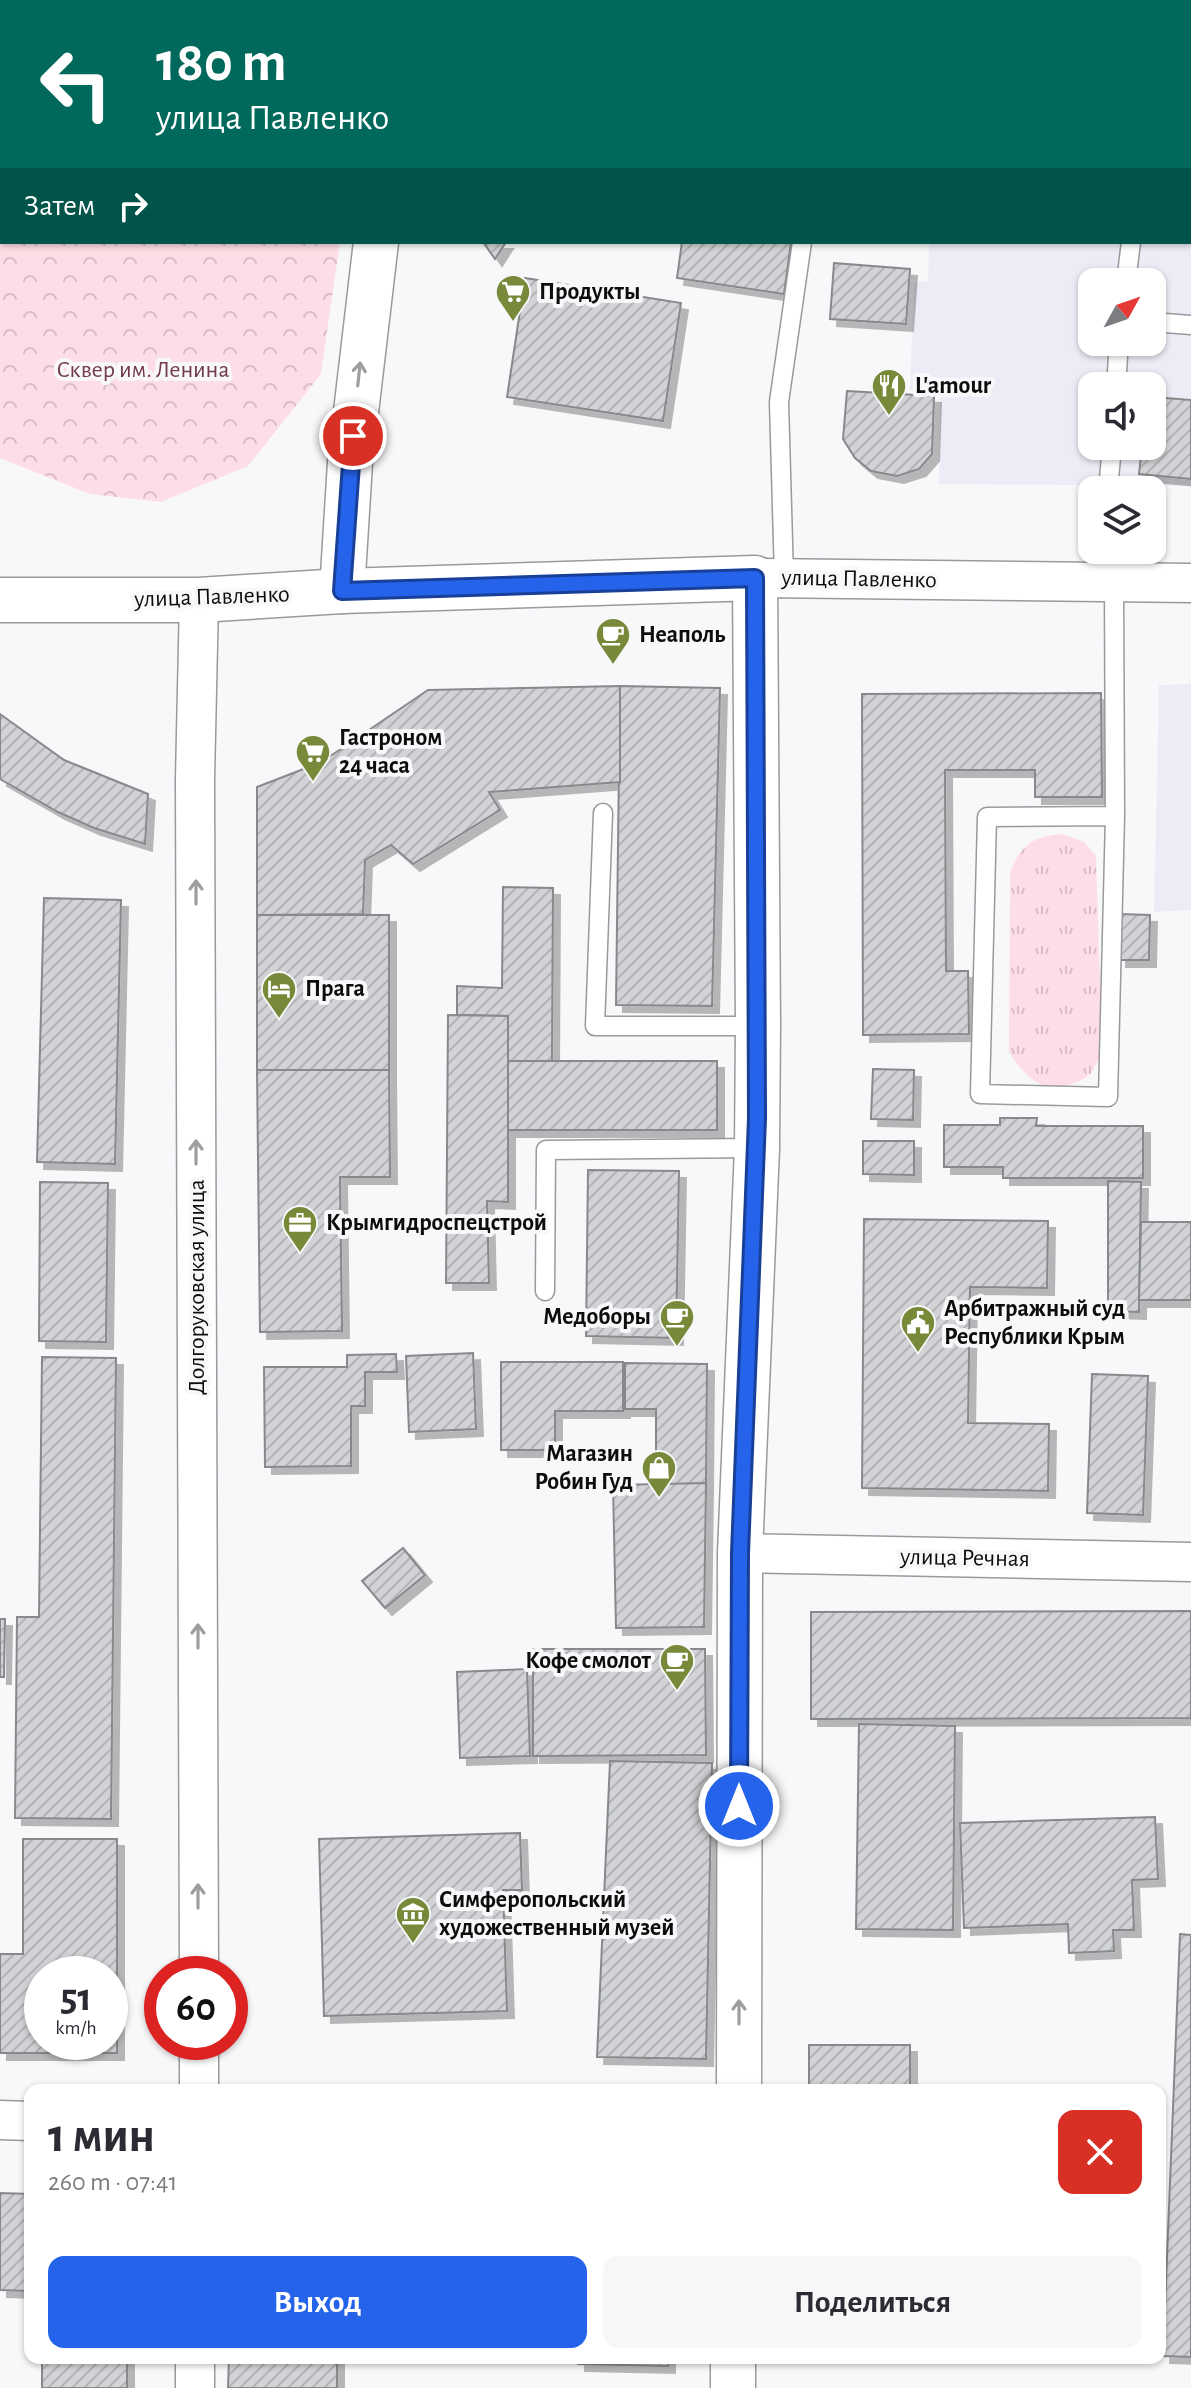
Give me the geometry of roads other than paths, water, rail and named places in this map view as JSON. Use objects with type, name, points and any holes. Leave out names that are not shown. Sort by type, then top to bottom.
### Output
[{"type":"main road","points":[[342,591],[351,448],[376,244]]},
{"type":"main road","points":[[739,2084],[740,1553],[757,1148],[770,578]]},
{"type":"main road","name":"улица Павленко","points":[[0,600],[199,600],[342,591],[770,578]]},
{"type":"main road","points":[[733,2364],[733,2388]]},
{"type":"street","name":"улица Павленко","points":[[770,578],[1113,566],[1191,583]]},
{"type":"street","name":"Долгоруковская улица","points":[[199,600],[195,779],[199,1956]]},
{"type":"street","name":"улица Речная","points":[[740,1553],[1191,1562]]},
{"type":"street","points":[[199,2060],[199,2084]]},
{"type":"street","points":[[0,2120],[24,2121]]},
{"type":"street","points":[[195,2364],[195,2388]]},
{"type":"lane","points":[[770,578],[779,402],[802,244]]},
{"type":"lane","points":[[1128,268],[1131,244]]},
{"type":"lane","points":[[1166,323],[1191,325]]},
{"type":"lane","points":[[1113,566],[1115,816],[1108,1097],[980,1094],[987,817],[1115,816]]},
{"type":"lane","points":[[603,813],[595,1026],[758,1026]]},
{"type":"lane","points":[[545,1291],[546,1150],[757,1148]]},
{"type":"place","name":"Продукты","points":[[513,323]]},
{"type":"place","name":"L'amour","points":[[889,417]]},
{"type":"place","name":"Неаполь","points":[[613,666]]},
{"type":"place","name":"Гастроном 24 часа","points":[[313,783]]},
{"type":"place","name":"Прага","points":[[279,1020]]},
{"type":"place","name":"Крымгидроспецстрой","points":[[300,1254]]},
{"type":"place","name":"Медоборы","points":[[677,1348]]},
{"type":"place","name":"Арбитражный суд Республики Крым","points":[[918,1354]]},
{"type":"place","name":"Магазин Робин Гуд","points":[[659,1499]]},
{"type":"place","name":"Кофе смолот","points":[[677,1692]]},
{"type":"place","name":"Симферопольский художественный музей","points":[[413,1945]]},
{"type":"park label","name":"Сквер им. Ленина","points":[[143,370]]}]
